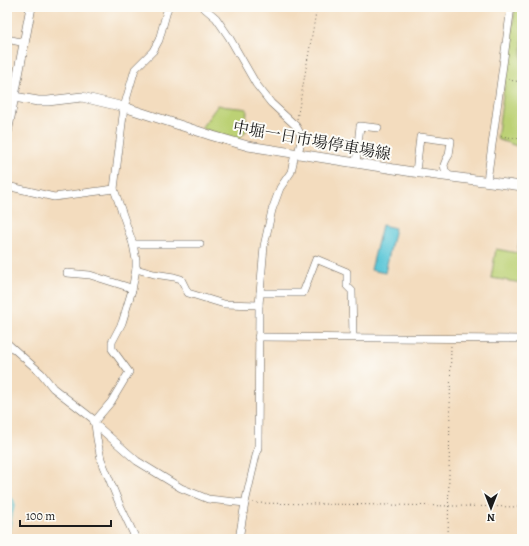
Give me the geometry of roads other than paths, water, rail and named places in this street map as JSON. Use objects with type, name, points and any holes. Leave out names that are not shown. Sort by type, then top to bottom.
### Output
[{"type":"main road","points":[[7,133],[11,97],[25,43],[31,7]]},
{"type":"main road","name":"中堀一日市場停車場線","points":[[11,97],[43,101],[82,97],[124,107],[248,146],[416,172],[522,186]]},
{"type":"street","points":[[136,539],[101,459],[96,439],[95,423],[111,402],[128,372],[112,349],[112,342],[122,323],[132,290],[136,269],[133,244],[114,189],[124,107],[135,69],[153,52],[159,40],[168,7]]},
{"type":"street","points":[[203,7],[216,18],[229,37],[256,84],[271,103],[296,126],[300,133],[301,141],[291,172],[280,188],[272,210],[264,246],[258,337],[258,447],[245,503],[239,539]]},
{"type":"street","points":[[487,181],[511,7]]},
{"type":"street","points":[[7,39],[25,43]]},
{"type":"street","points":[[356,163],[360,126],[378,128]]},
{"type":"street","points":[[416,172],[420,137],[451,140],[449,155],[444,165],[445,170],[450,176]]},
{"type":"street","points":[[7,186],[54,197],[114,189]]},
{"type":"street","points":[[133,244],[200,244]]},
{"type":"street","points":[[260,293],[303,293],[316,259],[347,272],[347,286],[352,291],[353,337]]},
{"type":"street","points":[[136,269],[174,277],[181,280],[188,293],[224,304],[259,304]]},
{"type":"street","points":[[67,273],[90,275],[128,287],[132,290]]},
{"type":"street","points":[[258,337],[522,339]]},
{"type":"street","points":[[7,343],[41,373],[53,388],[93,419],[95,423],[137,461],[181,488],[208,499],[245,503]]},
{"type":"water","points":[[382,225],[395,228],[385,273],[371,270]]},
{"type":"waterway","points":[[7,496],[13,500],[14,503],[7,539]]}]
